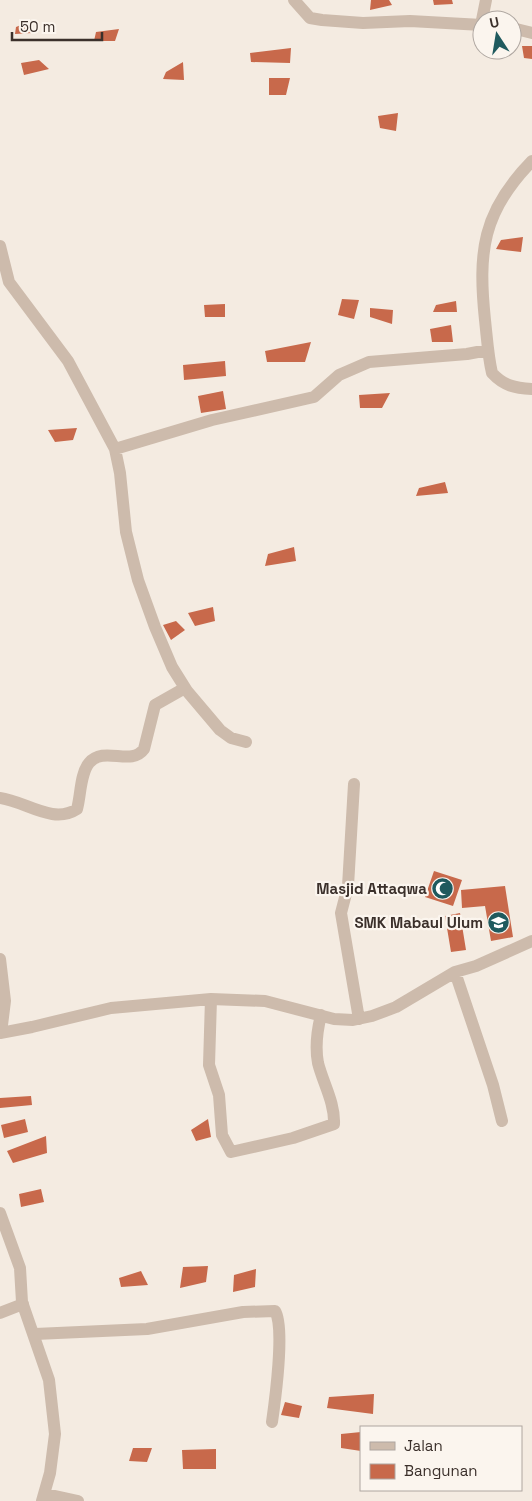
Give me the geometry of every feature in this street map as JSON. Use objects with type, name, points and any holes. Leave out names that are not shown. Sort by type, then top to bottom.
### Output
[{"type":"street","points":[[294,0],[310,18],[322,20],[363,23],[410,21],[472,23]]},
{"type":"street","points":[[532,161],[503,196],[489,225],[482,250],[482,285],[492,373],[501,383],[517,388],[532,389]]},
{"type":"street","points":[[0,246],[5,283],[68,361],[115,449],[120,473],[126,532],[138,580],[154,627],[172,666],[185,688],[220,730],[231,738],[246,742]]},
{"type":"street","points":[[115,449],[212,420],[314,397],[339,375],[368,362],[468,354],[488,350]]},
{"type":"street","points":[[0,798],[57,815],[72,812],[77,809],[84,772],[89,763],[96,758],[106,756],[133,758],[140,754],[144,750],[151,712],[155,705],[185,688]]},
{"type":"street","points":[[354,784],[348,886],[342,913],[359,1019]]},
{"type":"street","points":[[0,960],[5,1001],[0,1033],[111,1008],[211,999],[265,1001],[334,1019],[359,1019],[396,1007],[455,972],[476,966],[532,941]]},
{"type":"street","points":[[455,972],[493,1085],[502,1121]]},
{"type":"street","points":[[211,999],[209,1065],[219,1095],[222,1135],[231,1152],[293,1138],[334,1124],[328,1093],[318,1062],[316,1042],[321,1016]]},
{"type":"street","points":[[0,1213],[20,1268],[23,1304],[35,1334],[48,1380],[55,1434],[44,1498],[78,1501]]},
{"type":"street","points":[[0,1313],[23,1304]]},
{"type":"street","points":[[35,1334],[147,1329],[243,1312],[275,1311],[278,1320],[278,1366],[272,1422]]},
{"type":"building","points":[[371,0],[389,0],[392,5],[370,10]]},
{"type":"building","points":[[433,0],[452,0],[453,4],[434,5]]},
{"type":"building","points":[[31,21],[32,33],[15,34],[16,27]]},
{"type":"building","points":[[119,29],[115,41],[94,41],[96,32]]},
{"type":"building","points":[[522,46],[532,46],[532,59],[524,58]]},
{"type":"building","points":[[291,48],[290,63],[251,62],[250,53]]},
{"type":"building","points":[[39,60],[49,69],[24,75],[21,63]]},
{"type":"building","points":[[183,62],[184,80],[163,79],[166,72]]},
{"type":"building","points":[[269,78],[290,78],[286,95],[269,95]]},
{"type":"building","points":[[398,113],[396,131],[380,128],[378,116]]},
{"type":"building","points":[[523,237],[521,252],[496,249],[501,240]]},
{"type":"building","points":[[342,299],[359,300],[354,319],[338,315]]},
{"type":"building","points":[[456,301],[457,312],[433,312],[436,305]]},
{"type":"building","points":[[225,304],[225,317],[205,317],[204,305]]},
{"type":"building","points":[[370,308],[393,310],[392,324],[370,317]]},
{"type":"building","points":[[451,325],[453,342],[432,342],[430,329]]},
{"type":"building","points":[[311,342],[305,362],[267,362],[265,351]]},
{"type":"building","points":[[225,361],[226,376],[184,380],[183,365]]},
{"type":"building","points":[[223,391],[226,409],[201,413],[198,396]]},
{"type":"building","points":[[390,393],[382,408],[360,408],[359,395]]},
{"type":"building","points":[[77,428],[73,440],[55,442],[48,430]]},
{"type":"building","points":[[445,482],[448,493],[416,496],[419,488]]},
{"type":"building","points":[[294,547],[296,561],[265,566],[268,554]]},
{"type":"building","points":[[213,607],[215,621],[195,626],[188,613]]},
{"type":"building","points":[[176,621],[185,630],[171,640],[163,625]]},
{"type":"building","name":"Masjid Attaqwa","points":[[434,871],[462,880],[453,906],[425,897]]},
{"type":"building","name":"SMK Mabaul Ulum","points":[[505,886],[513,937],[491,941],[485,906],[462,908],[461,890]]},
{"type":"building","points":[[460,913],[466,950],[451,952],[445,916]]},
{"type":"building","points":[[31,1096],[32,1105],[0,1108],[0,1098]]},
{"type":"building","points":[[25,1119],[28,1132],[4,1138],[1,1125]]},
{"type":"building","points":[[208,1119],[211,1137],[196,1141],[191,1130]]},
{"type":"building","points":[[46,1136],[47,1153],[13,1163],[7,1151]]},
{"type":"building","points":[[41,1189],[44,1202],[21,1207],[19,1194]]},
{"type":"building","points":[[208,1266],[206,1282],[180,1288],[183,1267]]},
{"type":"building","points":[[256,1269],[255,1287],[233,1292],[234,1275]]},
{"type":"building","points":[[141,1271],[148,1285],[121,1287],[119,1278]]},
{"type":"building","points":[[374,1394],[373,1414],[327,1408],[329,1397]]},
{"type":"building","points":[[285,1402],[302,1406],[299,1418],[281,1415]]},
{"type":"building","points":[[360,1432],[360,1451],[341,1448],[341,1434]]},
{"type":"building","points":[[133,1448],[152,1448],[147,1462],[129,1461]]},
{"type":"building","points":[[216,1449],[216,1469],[183,1469],[182,1450]]},
{"type":"place","name":"Masjid Attaqwa","points":[[443,888]]},
{"type":"place","name":"SMK Mabaul Ulum","points":[[499,922]]}]
